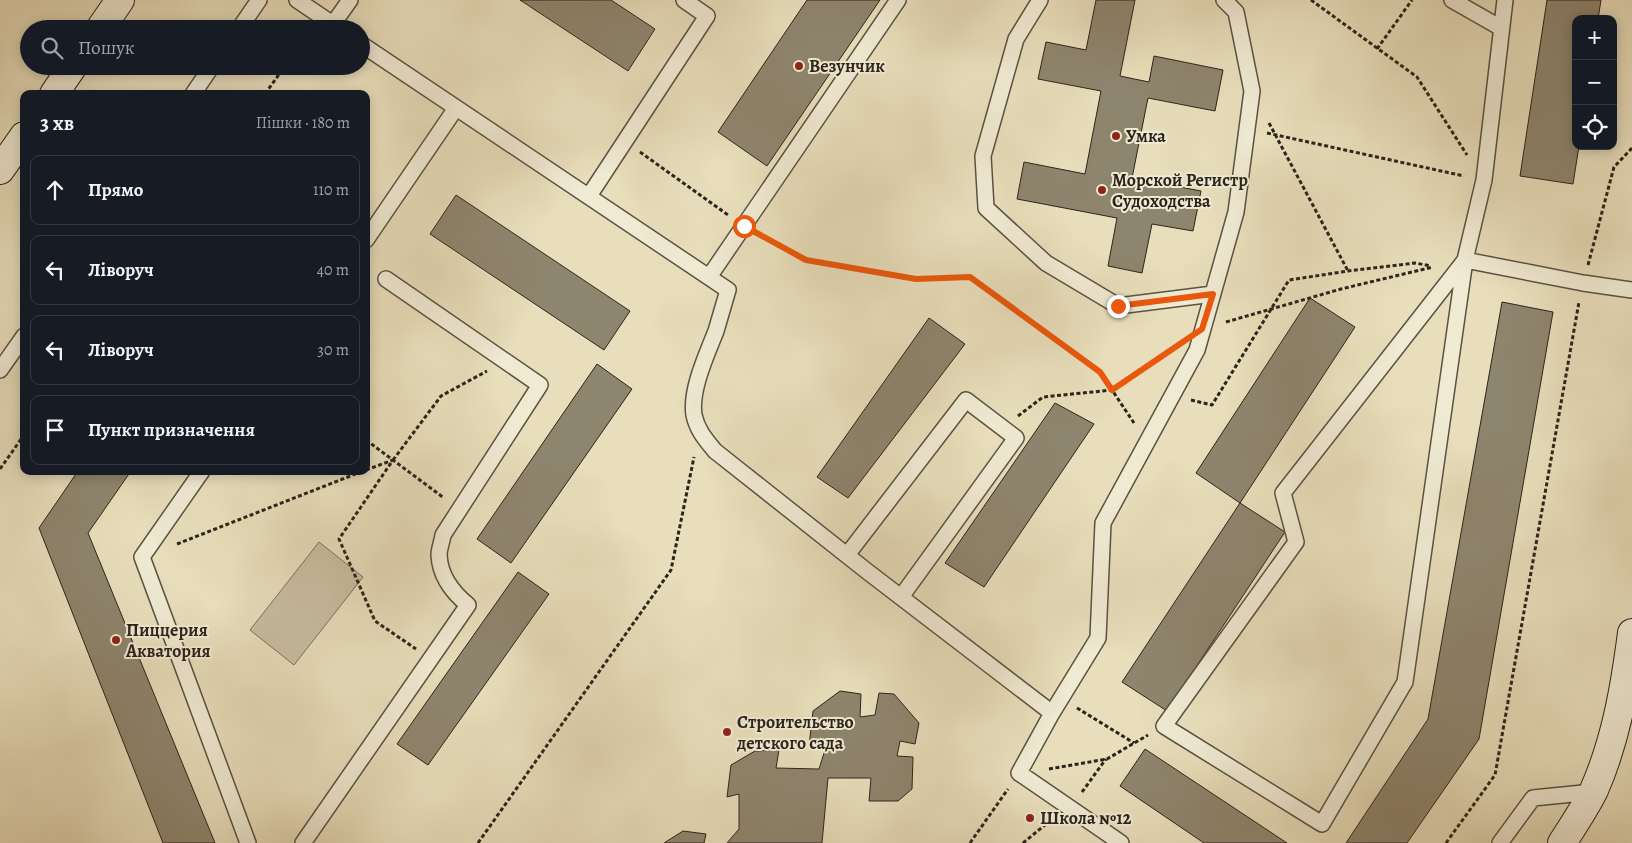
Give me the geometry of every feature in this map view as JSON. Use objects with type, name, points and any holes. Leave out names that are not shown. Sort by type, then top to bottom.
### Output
[{"type":"main road","points":[[106,20],[120,0]]},
{"type":"main road","points":[[57,90],[67,75]]},
{"type":"main road","points":[[0,170],[20,142]]},
{"type":"main road","points":[[1562,843],[1593,792],[1610,750],[1625,686],[1632,633]]},
{"type":"lane","points":[[245,20],[259,0]]},
{"type":"lane","points":[[297,0],[327,20]]},
{"type":"lane","points":[[339,20],[350,0]]},
{"type":"lane","points":[[589,196],[707,16],[684,0]]},
{"type":"lane","points":[[709,277],[898,0]]},
{"type":"lane","points":[[1040,0],[1016,39],[983,156],[986,208],[1046,263],[1118,306],[1213,294]]},
{"type":"lane","points":[[1121,843],[1019,773],[1052,713],[1098,638],[1103,523],[1196,350],[1236,212],[1252,91],[1236,12],[1224,0]]},
{"type":"lane","points":[[1452,0],[1501,28]]},
{"type":"lane","points":[[1465,260],[1283,493],[1296,542],[1164,726],[1322,824],[1405,682],[1465,260],[1484,180],[1505,0]]},
{"type":"lane","points":[[370,50],[728,290],[695,392],[694,414],[699,432],[715,451],[846,555],[1052,713]]},
{"type":"lane","points":[[196,90],[206,75]]},
{"type":"lane","points":[[370,234],[456,108]]},
{"type":"lane","points":[[1465,260],[1583,283],[1632,290]]},
{"type":"lane","points":[[303,843],[468,605],[455,595],[442,572],[439,554],[443,535],[540,385],[386,279]]},
{"type":"lane","points":[[0,370],[20,342]]},
{"type":"lane","points":[[846,555],[966,400],[1002,427],[1016,438],[901,597]]},
{"type":"lane","points":[[199,475],[142,557],[248,843]]},
{"type":"lane","points":[[1500,843],[1533,798],[1593,792]]},
{"type":"path","points":[[1310,0],[1417,78],[1484,180]]},
{"type":"path","points":[[1377,49],[1412,0]]},
{"type":"path","points":[[268,90],[279,75]]},
{"type":"path","points":[[1252,91],[1348,271]]},
{"type":"path","points":[[1247,128],[1484,180]]},
{"type":"path","points":[[625,141],[744,226],[806,260],[916,279],[970,277],[1100,372],[1147,442]]},
{"type":"path","points":[[1446,843],[1495,775],[1583,283],[1614,167],[1632,148]]},
{"type":"path","points":[[1002,427],[1043,397],[1112,390],[1202,329],[1272,308],[1341,288],[1434,267],[1414,263],[1289,280],[1272,308],[1212,405],[1172,396]]},
{"type":"path","points":[[430,659],[375,621],[340,540],[393,460],[441,396],[505,362]]},
{"type":"path","points":[[478,843],[671,570],[699,432]]},
{"type":"path","points":[[0,469],[20,441]]},
{"type":"path","points":[[370,443],[460,510]]},
{"type":"path","points":[[370,469],[393,460]]},
{"type":"path","points":[[142,557],[355,475]]},
{"type":"path","points":[[1061,698],[1134,743]]},
{"type":"path","points":[[970,843],[1019,773],[1107,759],[1164,726]]},
{"type":"shaded area","points":[[319,542],[363,577],[294,665],[250,630]]},
{"type":"building","points":[[520,0],[611,0],[655,29],[628,71]]},
{"type":"building","name":"Везунчик","points":[[807,0],[880,0],[767,166],[718,132]]},
{"type":"building","name":"Умка","points":[[1096,0],[1135,0],[1120,76],[1149,82],[1154,56],[1223,70],[1215,111],[1148,98],[1132,178],[1201,191],[1193,231],[1152,224],[1142,273],[1108,266],[1117,218],[1017,199],[1024,162],[1085,174],[1101,91],[1038,79],[1046,42],[1086,50]]},
{"type":"building","points":[[1547,0],[1601,0],[1599,15],[1572,15],[1572,150],[1578,150],[1573,184],[1520,176]]},
{"type":"building","points":[[456,195],[630,311],[604,350],[430,234]]},
{"type":"building","points":[[1310,298],[1355,327],[1240,503],[1196,473]]},
{"type":"building","points":[[1502,302],[1553,312],[1479,739],[1407,843],[1346,843],[1428,719]]},
{"type":"building","points":[[929,318],[965,344],[848,498],[817,477]]},
{"type":"building","points":[[597,364],[632,389],[511,563],[477,539]]},
{"type":"building","points":[[1055,403],[1094,424],[984,587],[945,563]]},
{"type":"building","points":[[75,475],[128,475],[88,533],[215,843],[163,843],[39,528]]},
{"type":"building","points":[[1240,503],[1285,532],[1167,711],[1122,682]]},
{"type":"building","points":[[518,572],[549,594],[428,765],[397,744]]},
{"type":"building","points":[[840,691],[861,694],[860,717],[875,715],[879,693],[894,694],[919,723],[915,744],[900,741],[897,756],[913,757],[912,789],[898,801],[869,801],[871,778],[828,778],[822,843],[727,843],[739,829],[739,794],[727,797],[731,765],[755,751],[779,750],[776,768],[819,769],[826,747],[809,746],[813,711]]},
{"type":"building","points":[[1145,749],[1287,843],[1204,843],[1120,786]]},
{"type":"building","points":[[683,831],[706,834],[704,843],[664,843]]},
{"type":"place","name":"Везунчик","points":[[799,66]]},
{"type":"place","name":"Умка","points":[[1116,136]]},
{"type":"place","name":"Морской Регистр Судоходства","points":[[1102,190]]},
{"type":"place","name":"Пиццерия Акватория","points":[[116,640]]},
{"type":"place","name":"Строительство детского сада","points":[[727,732]]},
{"type":"place","name":"Школа №12","points":[[1030,818]]},
{"type":"route","points":[[744,226],[806,260],[916,279],[970,277],[1100,372],[1112,390],[1202,329],[1213,294],[1118,306]]}]
